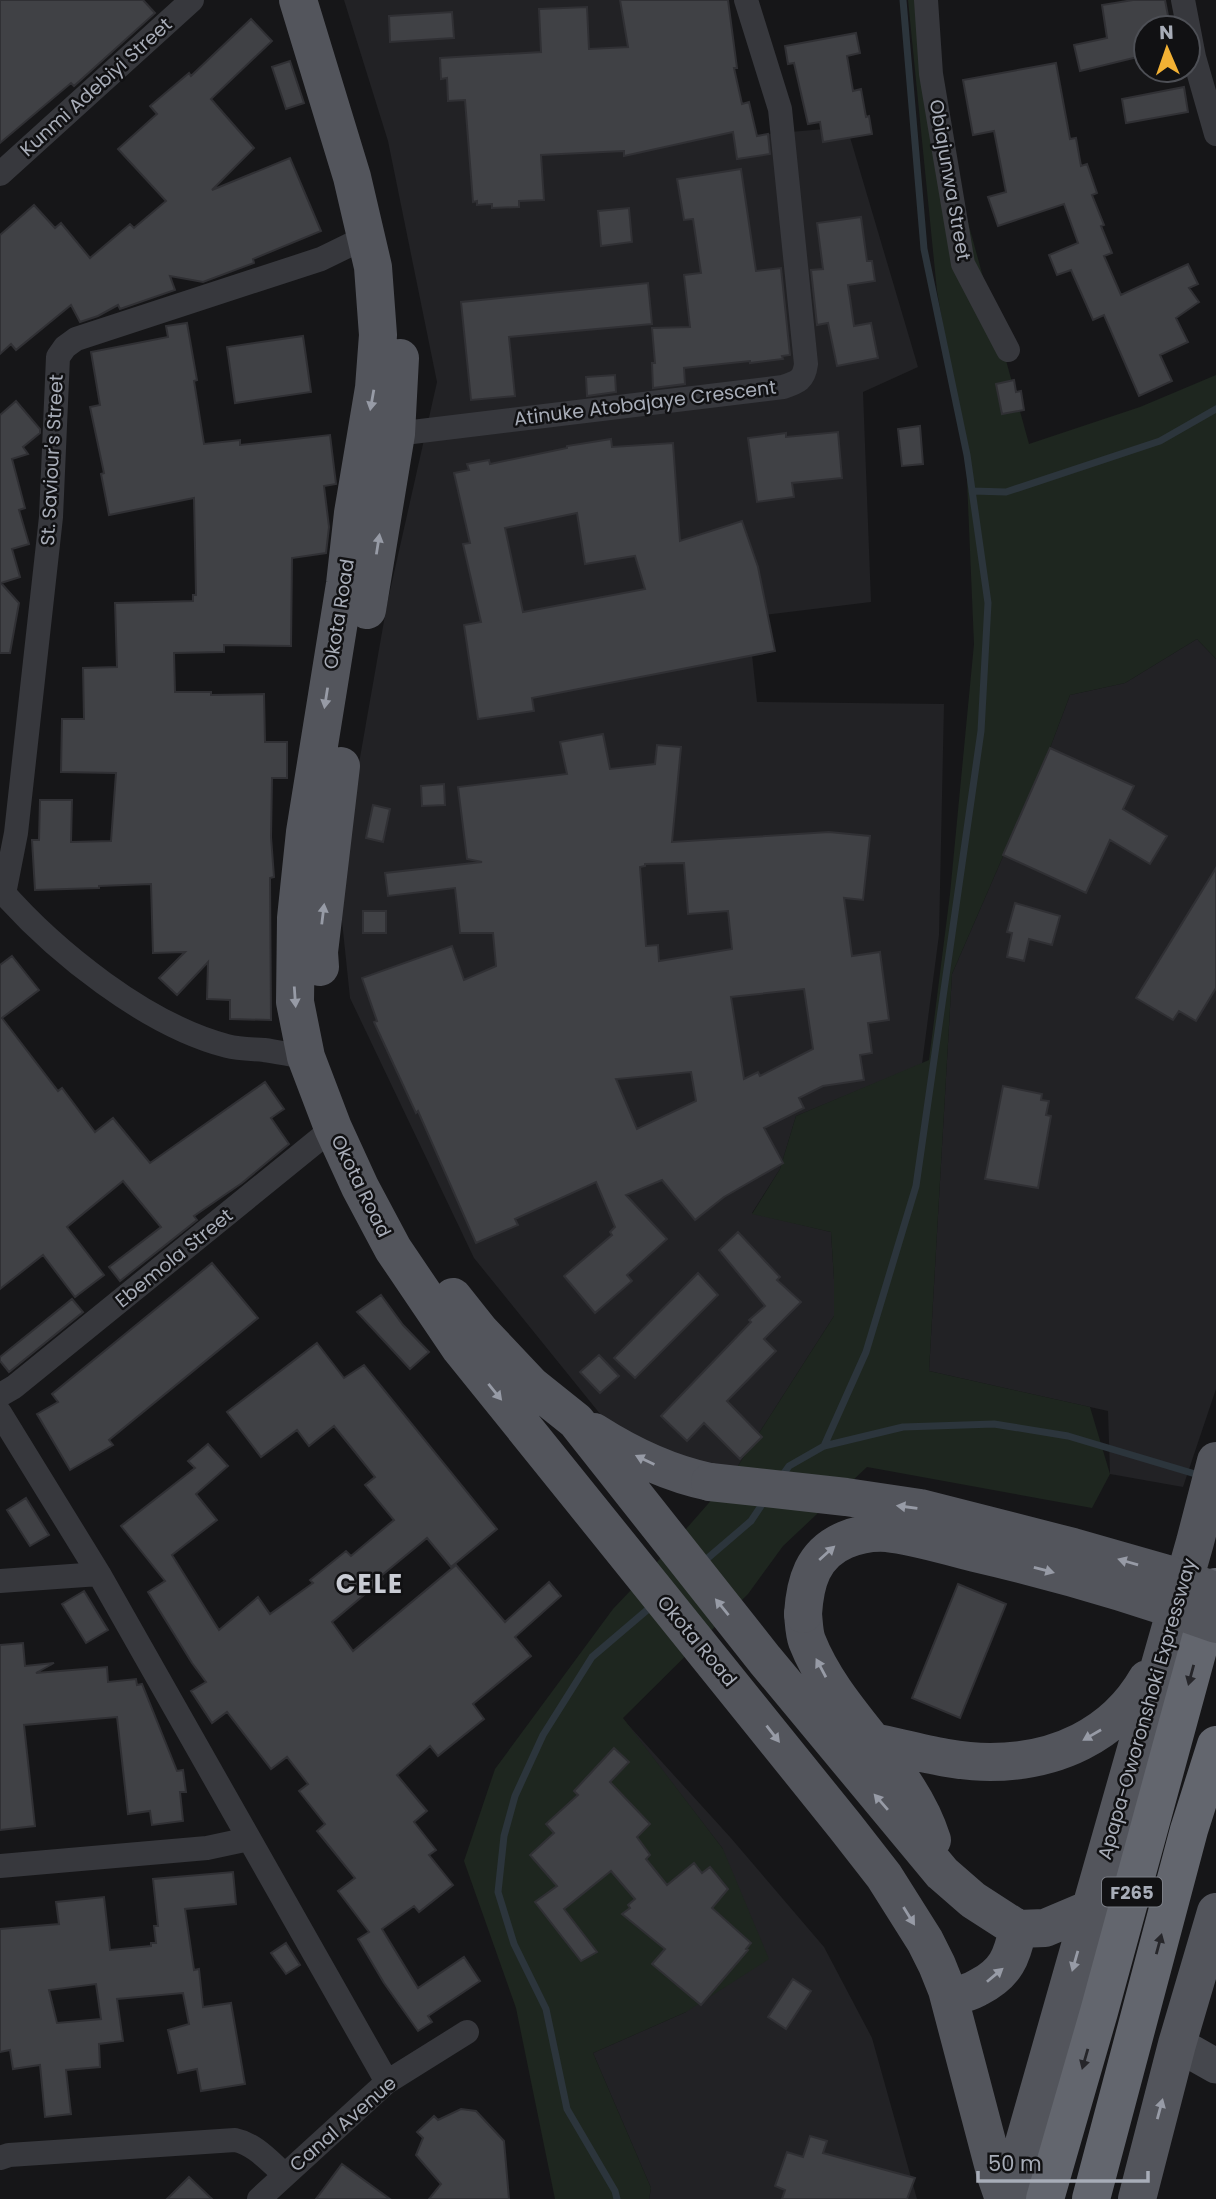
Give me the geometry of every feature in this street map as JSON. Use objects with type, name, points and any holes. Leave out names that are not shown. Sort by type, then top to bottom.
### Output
[{"type":"highway","name":"Apapa-Oworonshoki Expressway","points":[[1045,2199],[1216,1585]]},
{"type":"highway","name":"F265","points":[[1091,2199],[1189,1830],[1216,1745]]},
{"type":"main road","name":"Okota Road","points":[[298,0],[352,177],[373,267],[377,335],[374,388],[353,513],[358,585],[319,952],[323,1021],[335,1067],[374,1169],[470,1340],[576,1421],[765,1660],[942,1872],[973,1900],[1018,1929]]},
{"type":"main road","name":"Okota Road","points":[[320,0],[362,125],[390,229],[402,319],[396,434],[326,698],[305,832],[296,918],[295,1002],[306,1057],[333,1128],[393,1249],[470,1340],[621,1549],[730,1680],[884,1876],[925,1941],[947,1990],[993,2164],[1006,2199]]},
{"type":"main road","points":[[576,1421],[617,1446],[683,1476],[710,1482],[920,1508],[1073,1547],[1216,1591]]},
{"type":"main road","name":"Apapa-Oworonshoki Expressway","points":[[1006,2199],[1216,1461]]},
{"type":"main road","points":[[942,1872],[928,1828],[906,1787],[874,1742],[837,1698],[806,1638],[803,1614],[808,1577],[817,1562],[830,1549],[856,1536],[886,1533],[1003,1559],[1100,1585],[1216,1624]]},
{"type":"main road","points":[[874,1742],[954,1759],[989,1762],[1044,1755],[1071,1746],[1116,1720],[1135,1700],[1153,1670],[1172,1622]]},
{"type":"main road","points":[[947,1990],[964,1993],[998,1974],[1014,1952],[1018,1929],[1045,1927],[1090,1909]]},
{"type":"main road","points":[[1137,2199],[1177,2044],[1216,1912]]},
{"type":"main road","points":[[1177,2044],[1216,2066]]},
{"type":"street","name":"Kunmi Adebiyi Street","points":[[0,173],[192,0]]},
{"type":"street","name":"Atinuke Atobajaye Crescent","points":[[396,434],[783,387],[799,382],[806,363],[780,109],[746,0]]},
{"type":"street","name":"Obiajunwa Street","points":[[926,0],[932,74],[962,264],[1008,351]]},
{"type":"street","points":[[1183,0],[1194,57],[1216,134]]},
{"type":"street","name":"St. Saviour's Street","points":[[2,891],[16,834],[51,517],[58,357],[65,347],[75,340],[321,260],[366,237]]},
{"type":"street","points":[[2,891],[87,970],[140,1007],[187,1033],[229,1047],[306,1057]]},
{"type":"street","name":"Ebemola Street","points":[[7,1391],[333,1128]]},
{"type":"street","points":[[0,1413],[99,1574],[387,2082]]},
{"type":"street","points":[[0,1581],[99,1574]]},
{"type":"street","points":[[0,1866],[207,1848],[249,1839]]},
{"type":"street","name":"Canal Avenue","points":[[259,2199],[387,2082],[467,2032]]},
{"type":"street","points":[[0,2158],[9,2155],[235,2140],[244,2142],[285,2175]]},
{"type":"shaded area","points":[[344,0],[708,0],[744,136],[847,127],[918,367],[863,392],[871,602],[748,617],[757,702],[944,704],[939,935],[922,1064],[796,1116],[780,1169],[752,1213],[831,1232],[834,1316],[729,1480],[609,1425],[474,1258],[350,998],[340,902],[352,803],[387,604],[437,382],[388,141]]},
{"type":"shaded area","points":[[908,0],[924,0],[929,58],[969,226],[1029,444],[1140,407],[1216,375],[1216,659],[1197,639],[1125,683],[1070,695],[1050,748],[952,974],[929,1371],[1090,1407],[1110,1474],[1092,1508],[867,1467],[783,1546],[748,1594],[623,1718],[723,1849],[769,1959],[686,2012],[593,2053],[651,2188],[649,2199],[555,2199],[516,2008],[464,1861],[495,1769],[613,1609],[729,1480],[834,1316],[831,1232],[752,1214],[780,1169],[796,1116],[929,1060],[950,894],[974,644],[966,457],[937,291]]},
{"type":"shaded area","points":[[1197,639],[1216,659],[1216,1389],[1183,1487],[1110,1474],[1108,1411],[929,1371],[952,974],[1050,748],[1070,695],[1125,683]]},
{"type":"shaded area","points":[[622,1718],[730,1837],[824,1947],[872,2038],[917,2199],[649,2199],[651,2188],[593,2053],[686,2012],[723,1849]]},
{"type":"building","points":[[0,0],[143,0],[155,13],[74,86],[71,83],[0,143]]},
{"type":"building","points":[[620,0],[728,0],[737,68],[734,68],[742,104],[749,102],[757,136],[768,134],[770,154],[737,159],[733,132],[624,156],[624,151],[541,155],[544,200],[519,201],[519,207],[492,208],[492,204],[477,205],[477,201],[473,202],[465,100],[448,101],[447,78],[441,79],[440,58],[541,52],[539,9],[587,7],[589,49],[628,47]]},
{"type":"building","points":[[1133,0],[1165,0],[1168,14],[1132,14],[1132,58],[1080,71],[1074,45],[1107,38],[1102,5]]},
{"type":"building","points":[[452,12],[454,38],[390,42],[389,16]]},
{"type":"building","points":[[251,19],[272,41],[211,99],[254,148],[212,190],[290,158],[321,231],[253,259],[254,263],[203,282],[170,276],[175,290],[120,309],[118,305],[80,322],[71,305],[16,350],[11,344],[0,354],[0,235],[34,205],[55,228],[61,223],[90,258],[130,224],[134,228],[166,201],[118,149],[157,114],[150,106],[189,73],[191,76]]},
{"type":"building","points":[[856,33],[860,53],[847,56],[853,91],[861,89],[872,134],[823,142],[820,122],[808,124],[794,63],[788,64],[785,46]]},
{"type":"building","points":[[290,61],[304,103],[286,109],[272,67]]},
{"type":"building","points":[[1056,63],[1070,139],[1076,138],[1081,166],[1087,164],[1097,193],[1092,195],[1112,253],[1104,256],[1121,295],[1188,264],[1198,284],[1189,288],[1199,302],[1176,318],[1188,342],[1160,355],[1172,381],[1139,396],[1104,315],[1093,320],[1071,270],[1057,275],[1049,255],[1078,243],[1064,204],[998,226],[988,197],[1006,192],[994,131],[973,135],[963,80]]},
{"type":"building","points":[[1184,87],[1188,112],[1126,123],[1122,99]]},
{"type":"building","points":[[741,169],[756,271],[781,268],[790,355],[782,356],[783,359],[684,368],[685,384],[653,388],[652,363],[655,363],[652,328],[690,327],[684,275],[701,273],[693,219],[684,220],[677,179]]},
{"type":"building","points":[[629,208],[632,242],[601,246],[598,211]]},
{"type":"building","points":[[861,217],[867,261],[872,261],[875,281],[848,285],[854,326],[871,323],[878,358],[837,366],[828,323],[817,325],[811,270],[823,269],[817,223]]},
{"type":"building","points":[[648,283],[652,324],[509,337],[515,396],[471,400],[461,302]]},
{"type":"building","points":[[187,323],[204,444],[240,440],[240,445],[330,435],[336,484],[324,486],[329,527],[326,553],[292,558],[291,646],[224,645],[224,652],[174,653],[175,692],[211,692],[211,695],[264,694],[265,742],[287,742],[287,778],[272,778],[271,837],[274,877],[270,878],[271,1020],[230,1019],[230,1000],[207,999],[208,962],[177,995],[159,978],[185,952],[153,953],[151,884],[35,890],[32,840],[39,840],[40,800],[72,800],[71,842],[111,841],[116,773],[61,772],[62,719],[84,719],[83,668],[117,667],[115,603],[193,601],[193,595],[196,595],[194,498],[109,515],[101,474],[104,473],[90,407],[100,405],[91,352],[168,337],[166,326]]},
{"type":"building","points":[[303,336],[311,392],[235,403],[227,347]]},
{"type":"building","points":[[615,375],[616,392],[587,396],[586,377]]},
{"type":"building","points":[[1014,380],[1016,392],[1021,391],[1024,410],[1002,414],[996,384]]},
{"type":"building","points":[[16,401],[40,429],[40,433],[23,447],[28,454],[12,459],[25,508],[19,510],[29,544],[12,549],[20,577],[1,583],[19,603],[10,653],[0,653],[0,415]]},
{"type":"building","points":[[920,426],[923,464],[902,466],[898,429]]},
{"type":"building","points":[[838,432],[842,478],[792,483],[794,497],[757,502],[748,438],[786,433],[786,437]]},
{"type":"building","points":[[611,439],[612,447],[673,443],[680,541],[742,521],[758,567],[775,651],[532,698],[534,711],[478,719],[464,625],[481,622],[463,544],[470,543],[454,473],[469,470],[467,464],[489,460],[490,464]],"holes":[[[577,513],[585,564],[635,556],[645,589],[523,612],[505,528]]]},
{"type":"building","points":[[603,734],[610,769],[655,764],[657,745],[681,747],[672,842],[829,832],[870,836],[863,900],[844,898],[852,956],[880,952],[889,1020],[868,1023],[872,1053],[860,1055],[864,1080],[823,1086],[799,1098],[804,1108],[764,1128],[783,1163],[724,1197],[695,1220],[662,1180],[626,1195],[667,1239],[627,1275],[632,1281],[595,1313],[564,1276],[612,1235],[610,1232],[615,1227],[596,1182],[515,1219],[518,1225],[476,1243],[418,1111],[416,1113],[374,1022],[377,1021],[362,978],[452,946],[464,980],[496,966],[493,933],[460,933],[455,888],[388,896],[385,873],[482,862],[467,859],[458,787],[567,774],[560,742]],"holes":[[[684,863],[688,914],[728,911],[732,949],[659,961],[658,945],[646,946],[640,867],[645,864]],[[804,989],[813,1049],[760,1076],[758,1072],[744,1079],[731,997]],[[691,1072],[696,1101],[637,1129],[616,1079]]]},
{"type":"building","points":[[1050,748],[1134,786],[1123,809],[1167,836],[1150,864],[1110,840],[1086,893],[1003,855]]},
{"type":"building","points":[[444,784],[445,805],[422,806],[421,786]]},
{"type":"building","points":[[373,805],[390,809],[383,842],[366,838]]},
{"type":"building","points":[[1216,868],[1216,988],[1196,1021],[1179,1011],[1173,1020],[1136,998]]},
{"type":"building","points":[[1015,903],[1060,916],[1052,945],[1029,939],[1024,961],[1007,957],[1012,933],[1007,932]]},
{"type":"building","points":[[363,911],[386,911],[386,933],[363,933]]},
{"type":"building","points":[[12,956],[39,990],[2,1018],[58,1091],[62,1088],[95,1132],[113,1118],[150,1163],[265,1082],[284,1109],[271,1118],[289,1144],[242,1183],[194,1216],[197,1220],[120,1281],[109,1267],[161,1227],[123,1181],[67,1227],[104,1275],[75,1297],[43,1255],[0,1289],[0,965]]},
{"type":"building","points":[[1003,1086],[1042,1094],[1041,1100],[1049,1101],[1046,1115],[1051,1116],[1038,1188],[985,1179]]},
{"type":"building","points":[[738,1232],[780,1277],[777,1280],[801,1302],[764,1339],[776,1351],[727,1401],[762,1437],[740,1459],[704,1423],[687,1441],[661,1416],[765,1306],[719,1250]]},
{"type":"building","points":[[212,1263],[258,1318],[109,1440],[113,1445],[70,1470],[37,1414],[58,1402],[52,1394]]},
{"type":"building","points":[[698,1273],[718,1295],[635,1378],[614,1358]]},
{"type":"building","points":[[381,1295],[403,1325],[429,1352],[410,1369],[357,1312]]},
{"type":"building","points":[[72,1299],[83,1312],[9,1372],[0,1357]]},
{"type":"building","points":[[317,1343],[344,1378],[364,1365],[497,1529],[451,1567],[427,1538],[381,1576],[383,1579],[332,1622],[353,1651],[456,1565],[505,1622],[549,1582],[561,1596],[515,1637],[531,1656],[473,1704],[484,1719],[438,1756],[430,1746],[397,1775],[427,1811],[414,1822],[436,1850],[429,1855],[453,1885],[419,1912],[414,1906],[382,1929],[418,1988],[464,1957],[480,1981],[428,2016],[432,2022],[418,2031],[384,1983],[358,1939],[369,1932],[338,1891],[355,1878],[317,1831],[325,1824],[299,1791],[308,1784],[287,1757],[271,1769],[227,1712],[212,1723],[191,1691],[206,1682],[148,1592],[165,1581],[121,1526],[195,1468],[188,1461],[208,1444],[228,1466],[196,1494],[217,1520],[172,1555],[219,1630],[258,1597],[270,1614],[313,1583],[310,1580],[346,1551],[351,1556],[394,1520],[365,1485],[375,1477],[334,1426],[309,1446],[297,1430],[261,1457],[227,1412]]},
{"type":"building","points":[[599,1355],[619,1376],[600,1393],[580,1372]]},
{"type":"building","points":[[26,1498],[49,1535],[30,1546],[7,1510]]},
{"type":"building","points":[[958,1584],[1006,1604],[960,1718],[912,1698]]},
{"type":"building","points":[[84,1591],[108,1630],[86,1643],[62,1604]]},
{"type":"building","points":[[23,1643],[25,1666],[54,1663],[36,1673],[107,1667],[108,1682],[136,1679],[137,1685],[142,1684],[177,1771],[183,1770],[186,1792],[180,1792],[183,1821],[152,1825],[150,1811],[128,1814],[117,1717],[24,1725],[35,1826],[0,1830],[0,1645]]},
{"type":"building","points":[[614,1748],[629,1762],[610,1782],[650,1824],[637,1837],[650,1855],[646,1859],[667,1885],[694,1863],[702,1873],[710,1867],[728,1889],[712,1908],[751,1943],[701,2005],[652,1964],[665,1949],[622,1914],[630,1908],[628,1905],[635,1899],[611,1871],[564,1909],[597,1952],[581,1961],[535,1902],[557,1886],[530,1855],[554,1833],[546,1824],[578,1795],[574,1791]]},
{"type":"building","points":[[233,1872],[236,1904],[185,1909],[194,1970],[199,1969],[203,2007],[231,2003],[245,2084],[201,2091],[197,2069],[178,2073],[168,2030],[189,2024],[183,1993],[117,1999],[123,2041],[99,2044],[100,2067],[66,2070],[71,2114],[45,2117],[40,2065],[13,2069],[10,2050],[0,2052],[0,1929],[59,1924],[56,1902],[104,1897],[110,1950],[151,1946],[151,1943],[156,1943],[154,1926],[158,1926],[153,1879]],"holes":[[[96,1984],[101,2019],[57,2023],[49,1990]]]},
{"type":"building","points":[[286,1943],[300,1965],[286,1974],[271,1953]]},
{"type":"building","points":[[793,1979],[811,1991],[786,2029],[768,2017]]},
{"type":"building","points":[[461,2109],[476,2111],[504,2141],[509,2199],[429,2199],[441,2184],[416,2155],[423,2138],[417,2132],[434,2116],[438,2120]]},
{"type":"building","points":[[810,2136],[827,2141],[823,2153],[915,2178],[907,2199],[782,2199],[785,2190],[775,2186],[787,2152],[803,2157]]},
{"type":"building","points":[[342,2164],[390,2199],[316,2199]]},
{"type":"building","points":[[189,2177],[212,2199],[167,2199]]},
{"type":"waterway","points":[[824,1446],[866,1352],[916,1186],[981,731],[988,603],[967,455],[924,249],[903,0]]},
{"type":"waterway","points":[[972,491],[1006,492],[1160,441],[1216,409]]},
{"type":"waterway","points":[[782,1476],[789,1466],[824,1446],[903,1427],[994,1424],[1068,1436],[1202,1476]]},
{"type":"waterway","points":[[702,1563],[751,1521],[765,1500]]},
{"type":"waterway","points":[[617,2199],[615,2191],[567,2109],[546,2009],[514,1944],[498,1892],[504,1836],[515,1796],[543,1735],[592,1657],[653,1605]]},
{"type":"district","name":"CELE","points":[[370,1584]]}]
